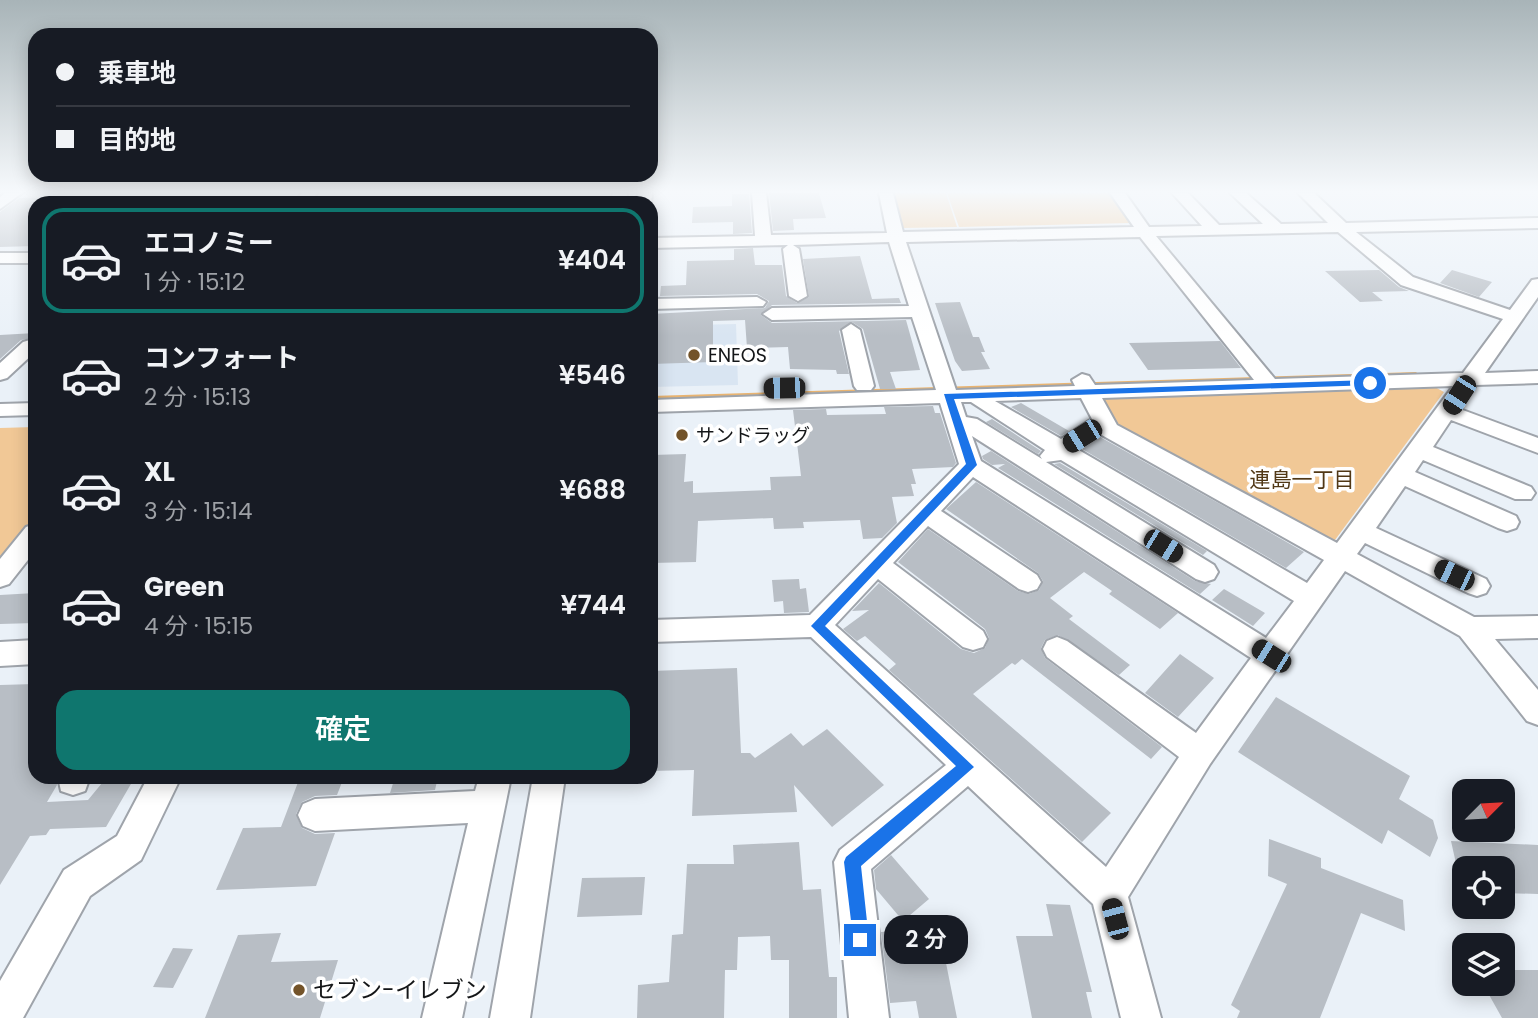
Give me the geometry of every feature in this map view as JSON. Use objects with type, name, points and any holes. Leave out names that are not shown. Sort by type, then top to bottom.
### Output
[{"type":"street","points":[[672,241],[699,246]]},
{"type":"street","points":[[658,251],[758,241]]},
{"type":"street","points":[[831,241],[917,241]]},
{"type":"street","points":[[658,243],[791,249],[897,241]]},
{"type":"street","points":[[897,241],[971,465],[1271,656]]},
{"type":"street","points":[[1151,241],[1264,379]]},
{"type":"street","points":[[1358,241],[1407,281],[1514,317]]},
{"type":"street","points":[[658,256],[699,246]]},
{"type":"street","points":[[791,249],[798,296]]},
{"type":"street","points":[[0,258],[28,258]]},
{"type":"street","points":[[0,267],[28,267]]},
{"type":"street","points":[[1109,894],[1199,754],[1449,412],[1538,284]]},
{"type":"street","points":[[658,304],[919,311]]},
{"type":"street","points":[[851,330],[864,386]]},
{"type":"street","points":[[0,374],[28,348]]},
{"type":"street","points":[[1474,373],[1538,364]]},
{"type":"street","points":[[658,406],[945,390],[1264,379],[1474,373],[1538,377]]},
{"type":"street","points":[[658,391],[864,386],[945,390],[976,396],[1084,385]]},
{"type":"street","points":[[1084,385],[1108,429],[1471,628],[1538,712]]},
{"type":"street","points":[[976,396],[983,403],[1312,599]]},
{"type":"street","points":[[0,411],[28,409]]},
{"type":"street","points":[[1449,412],[1534,438]]},
{"type":"street","points":[[956,422],[969,424],[1036,466],[1202,583],[1230,550]]},
{"type":"street","points":[[1036,466],[1103,422]]},
{"type":"street","points":[[0,424],[28,423]]},
{"type":"street","points":[[1420,450],[1522,494]]},
{"type":"street","points":[[658,631],[817,626],[971,465]]},
{"type":"street","points":[[1402,476],[1507,522]]},
{"type":"street","points":[[927,513],[1028,582]]},
{"type":"street","points":[[1361,531],[1477,586]]},
{"type":"street","points":[[0,577],[28,542]]},
{"type":"street","points":[[877,564],[973,639]]},
{"type":"street","points":[[817,626],[967,767],[1109,894],[1141,1018]]},
{"type":"street","points":[[1471,628],[1538,627]]},
{"type":"street","points":[[1057,649],[1199,754]]},
{"type":"street","points":[[0,654],[28,652]]},
{"type":"street","points":[[869,1018],[852,862],[967,767]]},
{"type":"street","points":[[1,1018],[77,883],[129,848],[161,784]]},
{"type":"street","points":[[510,1018],[549,784]]},
{"type":"street","points":[[315,815],[491,791],[442,1018]]},
{"type":"shaded area","name":"ENEOS","points":[[736,324],[738,385],[658,387],[658,326]]},
{"type":"shaded area","points":[[1416,372],[1421,377],[658,401],[658,396]]},
{"type":"shaded area","points":[[1433,386],[1444,392],[1335,540],[1322,540],[1119,429],[1102,398],[1106,395]]},
{"type":"shaded area","points":[[28,427],[28,527],[0,561],[0,428]]},
{"type":"building","points":[[0,241],[28,241],[28,246],[0,247]]},
{"type":"building","points":[[753,248],[755,265],[782,265],[786,296],[797,303],[809,297],[803,259],[860,256],[872,299],[899,298],[901,303],[772,305],[761,315],[772,323],[906,320],[920,370],[890,372],[896,389],[880,389],[863,329],[852,322],[839,331],[849,374],[837,374],[836,370],[790,369],[788,347],[747,348],[745,320],[713,321],[713,362],[658,364],[658,314],[765,308],[769,301],[757,294],[660,296],[661,286],[686,285],[687,261],[734,260],[734,249]]},
{"type":"building","points":[[1379,270],[1399,287],[1409,291],[1372,292],[1383,301],[1360,302],[1325,271]]},
{"type":"building","points":[[1452,270],[1492,282],[1479,297],[1440,283]]},
{"type":"building","points":[[960,302],[973,337],[979,337],[985,352],[981,352],[990,369],[962,371],[955,361],[935,303]]},
{"type":"building","points":[[28,333],[28,339],[21,340],[0,359],[0,335]]},
{"type":"building","points":[[1220,341],[1241,368],[1148,370],[1129,343]]},
{"type":"building","points":[[1021,403],[1069,431],[1061,436],[1011,407]]},
{"type":"building","points":[[933,406],[935,413],[940,413],[956,463],[953,467],[912,469],[916,484],[911,484],[914,496],[892,497],[897,523],[882,538],[863,539],[860,520],[803,522],[804,528],[774,529],[773,518],[698,521],[696,562],[658,563],[658,455],[686,454],[684,482],[693,481],[693,493],[771,490],[770,477],[801,476],[793,410],[826,409],[827,415],[886,414],[884,407]]},
{"type":"building","points":[[992,419],[1041,451],[1038,454],[986,422]]},
{"type":"building","points":[[1100,437],[1304,552],[1286,568],[1082,449]]},
{"type":"building","points":[[991,451],[1195,581],[1211,584],[1200,594],[998,468],[1005,464],[992,465],[983,459],[982,456]]},
{"type":"building","points":[[1060,463],[1207,551],[1203,555],[1054,464]]},
{"type":"building","points":[[976,482],[1178,613],[1160,629],[1109,594],[1112,591],[1084,572],[1050,598],[1073,616],[1069,619],[1130,665],[1119,675],[1058,635],[1045,640],[1041,648],[1045,658],[1162,747],[1151,759],[1022,659],[1015,665],[1012,663],[973,694],[1111,813],[1082,842],[889,670],[896,664],[865,636],[857,641],[843,629],[869,610],[852,611],[879,583],[961,649],[974,653],[985,648],[989,638],[985,629],[898,562],[928,529],[1018,591],[1029,594],[1039,590],[1043,581],[1038,573],[946,509]]},
{"type":"building","points":[[799,579],[800,589],[806,588],[809,612],[784,613],[783,601],[774,602],[772,580]]},
{"type":"building","points":[[1224,589],[1265,613],[1253,626],[1212,600]]},
{"type":"building","points":[[28,593],[28,623],[0,624],[0,595]]},
{"type":"building","points":[[1180,654],[1214,678],[1178,717],[1145,693]]},
{"type":"building","points":[[737,668],[741,753],[750,753],[755,758],[791,733],[803,746],[827,729],[884,785],[832,827],[794,785],[797,812],[692,816],[694,770],[658,771],[658,671]]},
{"type":"building","points":[[28,684],[28,784],[57,784],[47,802],[88,800],[101,784],[131,784],[106,827],[50,829],[46,835],[30,836],[0,885],[0,685]]},
{"type":"building","points":[[1276,697],[1410,776],[1399,799],[1433,820],[1438,838],[1430,857],[1388,830],[1382,844],[1238,752]]},
{"type":"building","points":[[297,784],[341,784],[337,795],[315,796],[302,802],[296,814],[302,828],[315,834],[335,833],[316,886],[216,890],[243,828],[281,827]]},
{"type":"building","points":[[393,784],[436,784],[435,790],[390,793]]},
{"type":"building","points":[[1269,839],[1321,858],[1321,868],[1403,900],[1405,931],[1361,913],[1320,1018],[1237,1018],[1240,1011],[1231,1005],[1287,884],[1268,876]]},
{"type":"building","points":[[1451,841],[1538,845],[1538,894],[1515,893],[1515,856],[1454,856]]},
{"type":"building","points":[[799,842],[803,890],[821,889],[829,977],[837,977],[837,1018],[789,1018],[789,960],[771,960],[770,936],[738,937],[737,970],[725,970],[724,1018],[637,1018],[638,985],[669,982],[672,935],[683,934],[687,864],[734,864],[733,845]]},
{"type":"building","points":[[891,855],[929,899],[903,921],[876,889],[874,870]]},
{"type":"building","points":[[645,877],[642,915],[577,917],[582,878]]},
{"type":"building","points":[[1046,904],[1070,905],[1092,992],[1086,992],[1092,1018],[1032,1018],[1016,936],[1053,936]]},
{"type":"building","points":[[939,928],[957,1018],[919,1018],[916,1001],[890,1003],[881,932]]},
{"type":"building","points":[[281,933],[271,962],[338,960],[320,1018],[205,1018],[238,935]]},
{"type":"building","points":[[173,948],[193,949],[173,988],[153,987]]},
{"type":"building","points":[[1515,970],[1538,970],[1538,1018],[1502,1018],[1490,996],[1515,996]]},
{"type":"place","name":"ENEOS","points":[[694,355]]},
{"type":"place","name":"サンドラッグ","points":[[682,435]]},
{"type":"place","name":"セブン-イレブン","points":[[299,990]]},
{"type":"district","name":"連島一丁目","points":[[1302,479]]},
{"type":"route","points":[[860,940],[852,862],[967,767],[817,626],[971,465],[948,396],[1370,383]]}]
